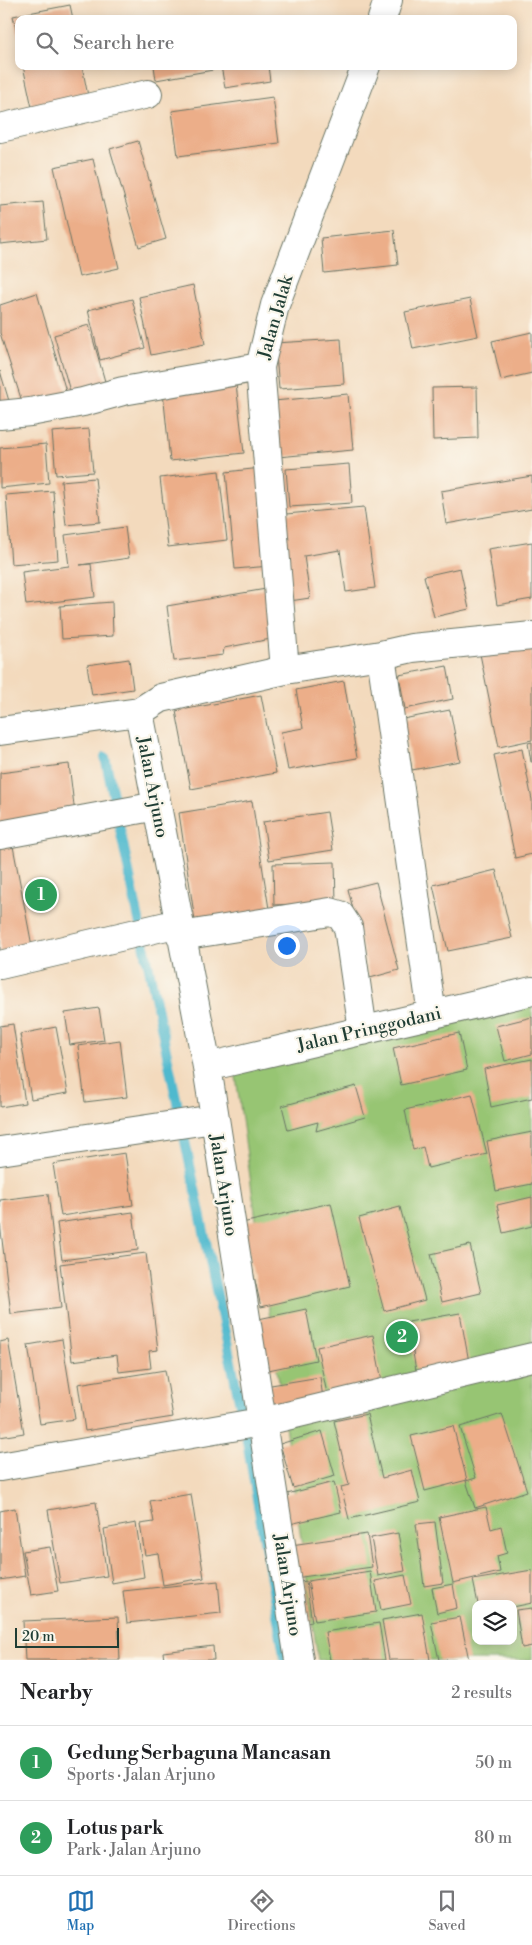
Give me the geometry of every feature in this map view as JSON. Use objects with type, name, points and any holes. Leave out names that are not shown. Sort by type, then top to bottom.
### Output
[{"type":"street","points":[[383,15],[388,0]]},
{"type":"street","name":"Jalan Jalak","points":[[285,670],[260,367],[274,305],[364,70]]},
{"type":"street","points":[[0,128],[148,94]]},
{"type":"street","points":[[0,415],[30,412],[83,402],[123,391],[260,367]]},
{"type":"street","points":[[0,730],[139,712],[161,698],[285,670],[381,655],[412,648],[532,636]]},
{"type":"street","points":[[381,655],[432,1014]]},
{"type":"street","name":"Jalan Arjuno","points":[[139,712],[206,1067],[300,1660]]},
{"type":"street","points":[[0,835],[157,806]]},
{"type":"street","points":[[0,964],[180,930],[330,912],[340,915],[348,927],[363,1030]]},
{"type":"street","name":"Jalan Pringgodani","points":[[206,1067],[532,991]]},
{"type":"street","points":[[0,1150],[214,1119]]},
{"type":"street","points":[[0,1467],[262,1422],[532,1357]]},
{"type":"green space","points":[[532,1004],[532,1660],[318,1660],[235,1070]]},
{"type":"building","points":[[70,5],[72,15],[18,15]]},
{"type":"building","points":[[24,70],[83,70],[89,101],[33,112]]},
{"type":"building","points":[[155,70],[213,70],[156,80]]},
{"type":"building","points":[[222,70],[269,70],[270,81],[225,88]]},
{"type":"building","points":[[273,97],[279,143],[178,156],[172,111]]},
{"type":"building","points":[[138,141],[166,239],[139,247],[110,149]]},
{"type":"building","points":[[93,159],[119,268],[79,277],[54,167]]},
{"type":"building","points":[[43,202],[47,239],[0,244],[0,206]]},
{"type":"building","points":[[394,230],[398,265],[324,273],[321,238]]},
{"type":"building","points":[[193,285],[205,344],[151,355],[139,297]]},
{"type":"building","points":[[37,293],[68,398],[25,411],[0,333],[0,305]]},
{"type":"building","points":[[132,299],[145,348],[100,360],[88,310]]},
{"type":"building","points":[[470,299],[478,336],[413,349],[405,312]]},
{"type":"building","points":[[89,325],[108,392],[73,402],[54,335]]},
{"type":"building","points":[[532,332],[532,373],[501,380],[492,341]]},
{"type":"building","points":[[341,339],[344,384],[279,389],[275,343]]},
{"type":"building","points":[[0,371],[9,401],[0,403]]},
{"type":"building","points":[[236,384],[244,453],[170,461],[163,392]]},
{"type":"building","points":[[477,387],[478,438],[433,440],[432,388]]},
{"type":"building","points":[[348,394],[353,450],[278,457],[274,401]]},
{"type":"building","points":[[89,429],[93,472],[56,475],[52,432]]},
{"type":"building","points":[[46,444],[49,483],[0,488],[0,448]]},
{"type":"building","points":[[349,464],[352,503],[289,507],[286,469]]},
{"type":"building","points":[[261,468],[270,566],[235,569],[226,472]]},
{"type":"building","points":[[219,471],[227,540],[168,547],[160,478]]},
{"type":"building","points":[[532,476],[532,509],[446,524],[441,491]]},
{"type":"building","points":[[95,478],[100,522],[66,525],[61,481]]},
{"type":"building","points":[[53,491],[58,560],[11,564],[6,495]]},
{"type":"building","points":[[364,507],[375,588],[346,592],[340,550],[304,556],[310,598],[283,602],[286,514]]},
{"type":"building","points":[[125,527],[129,558],[80,565],[91,564],[95,597],[26,605],[22,572],[69,566],[65,535]]},
{"type":"building","points":[[532,542],[532,599],[497,605],[488,549]]},
{"type":"building","points":[[460,568],[469,609],[434,617],[424,576]]},
{"type":"building","points":[[266,589],[276,638],[224,648],[223,655],[174,661],[167,606]]},
{"type":"building","points":[[112,602],[113,636],[62,639],[60,606]]},
{"type":"building","points":[[532,644],[532,740],[499,747],[480,654]]},
{"type":"building","points":[[129,659],[133,689],[92,695],[87,665]]},
{"type":"building","points":[[447,666],[453,699],[405,709],[399,675]]},
{"type":"building","points":[[344,681],[357,758],[288,770],[281,732],[303,728],[296,690]]},
{"type":"building","points":[[261,695],[276,773],[191,789],[176,711]]},
{"type":"building","points":[[450,710],[460,761],[412,770],[403,719]]},
{"type":"building","points":[[532,742],[532,762],[531,762],[528,743]]},
{"type":"building","points":[[522,749],[532,800],[532,854],[515,858],[494,755]]},
{"type":"building","points":[[69,764],[75,814],[0,824],[0,773]]},
{"type":"building","points":[[252,801],[269,909],[195,921],[179,813]]},
{"type":"building","points":[[327,812],[333,850],[269,860],[263,822]]},
{"type":"building","points":[[12,841],[32,946],[0,952],[0,843]]},
{"type":"building","points":[[335,862],[336,902],[274,905],[273,864]]},
{"type":"building","points":[[496,870],[512,938],[448,951],[433,885]]},
{"type":"building","points":[[376,882],[399,970],[370,978],[348,889]]},
{"type":"building","points":[[99,1008],[104,1040],[70,1045],[65,1013]]},
{"type":"building","points":[[532,1017],[532,1054],[505,1061],[496,1026]]},
{"type":"building","points":[[13,1024],[25,1103],[0,1107],[0,1026]]},
{"type":"building","points":[[56,1027],[68,1093],[31,1099],[20,1034]]},
{"type":"building","points":[[459,1033],[467,1070],[401,1085],[393,1048]]},
{"type":"building","points":[[120,1040],[127,1097],[85,1102],[78,1046]]},
{"type":"building","points":[[532,1059],[532,1098],[491,1107],[484,1069]]},
{"type":"building","points":[[356,1086],[365,1117],[316,1131],[318,1122],[288,1130],[282,1106]]},
{"type":"building","points":[[472,1094],[487,1154],[428,1168],[423,1147],[413,1150],[405,1110]]},
{"type":"building","points":[[532,1132],[532,1184],[496,1191],[487,1141]]},
{"type":"building","points":[[125,1153],[133,1205],[61,1216],[53,1164]]},
{"type":"building","points":[[48,1194],[61,1308],[11,1314],[0,1223],[0,1200]]},
{"type":"building","points":[[532,1197],[532,1226],[503,1233],[497,1205]]},
{"type":"building","points":[[331,1203],[350,1286],[261,1307],[242,1223]]},
{"type":"building","points":[[400,1207],[425,1300],[384,1311],[359,1218]]},
{"type":"building","points":[[133,1212],[138,1250],[62,1260],[57,1223]]},
{"type":"building","points":[[470,1245],[481,1293],[442,1302],[431,1254]]},
{"type":"building","points":[[146,1253],[158,1350],[149,1351],[151,1368],[119,1372],[117,1355],[72,1361],[60,1264]]},
{"type":"building","points":[[306,1309],[316,1360],[259,1372],[249,1321]]},
{"type":"building","points":[[460,1313],[469,1362],[416,1371],[408,1322]]},
{"type":"building","points":[[373,1335],[383,1386],[328,1398],[317,1347]]},
{"type":"building","points":[[62,1339],[75,1419],[40,1424],[28,1345]]},
{"type":"building","points":[[8,1340],[24,1433],[0,1437],[0,1342]]},
{"type":"building","points":[[165,1370],[173,1417],[85,1431],[78,1384]]},
{"type":"building","points":[[320,1377],[324,1405],[270,1414],[265,1386]]},
{"type":"building","points":[[367,1414],[382,1478],[412,1470],[420,1502],[349,1519],[341,1487],[349,1485],[334,1421]]},
{"type":"building","points":[[502,1414],[527,1491],[475,1508],[466,1481],[476,1478],[460,1427]]},
{"type":"building","points":[[453,1426],[467,1480],[425,1491],[411,1436]]},
{"type":"building","points":[[322,1431],[335,1476],[293,1488],[280,1444]]},
{"type":"building","points":[[334,1482],[341,1512],[290,1524],[283,1495]]},
{"type":"building","points":[[191,1494],[204,1578],[163,1585],[158,1553],[145,1555],[140,1524],[154,1522],[150,1501]]},
{"type":"building","points":[[96,1502],[107,1576],[60,1583],[48,1510]]},
{"type":"building","points":[[486,1507],[491,1529],[501,1526],[507,1553],[497,1556],[500,1572],[453,1583],[439,1517]]},
{"type":"building","points":[[15,1508],[25,1576],[0,1580],[0,1511]]},
{"type":"building","points":[[435,1522],[443,1583],[424,1586],[416,1524]]},
{"type":"building","points":[[136,1523],[144,1577],[112,1583],[104,1529]]},
{"type":"building","points":[[398,1533],[405,1571],[378,1576],[371,1538]]},
{"type":"building","points":[[367,1534],[372,1567],[288,1579],[284,1546]]},
{"type":"building","points":[[50,1547],[58,1591],[31,1595],[23,1551]]},
{"type":"building","points":[[532,1570],[532,1603],[517,1606],[517,1600],[477,1600],[473,1580]]},
{"type":"building","points":[[370,1571],[376,1612],[315,1621],[308,1581]]},
{"type":"building","points":[[405,1575],[411,1604],[381,1610],[375,1581]]},
{"type":"building","points":[[218,1581],[221,1613],[127,1623],[123,1591]]},
{"type":"building","points":[[306,1581],[312,1622],[296,1624],[290,1584]]},
{"type":"building","points":[[453,1584],[457,1608],[437,1613],[432,1588]]},
{"type":"building","points":[[532,1608],[532,1646],[522,1648],[517,1610]]},
{"type":"building","points":[[422,1613],[430,1660],[389,1660],[382,1620]]},
{"type":"building","points":[[118,1617],[120,1660],[25,1660],[23,1621]]},
{"type":"building","points":[[460,1617],[469,1660],[439,1660],[431,1622]]},
{"type":"building","points":[[379,1623],[385,1660],[330,1660],[325,1632]]},
{"type":"building","points":[[213,1646],[214,1660],[164,1660],[163,1652]]},
{"type":"waterway","points":[[105,757],[244,1424],[285,1660]]},
{"type":"place","name":"Gedung Serbaguna Mancasan","points":[[41,895]]},
{"type":"place","name":"Lotus park","points":[[402,1337]]}]
